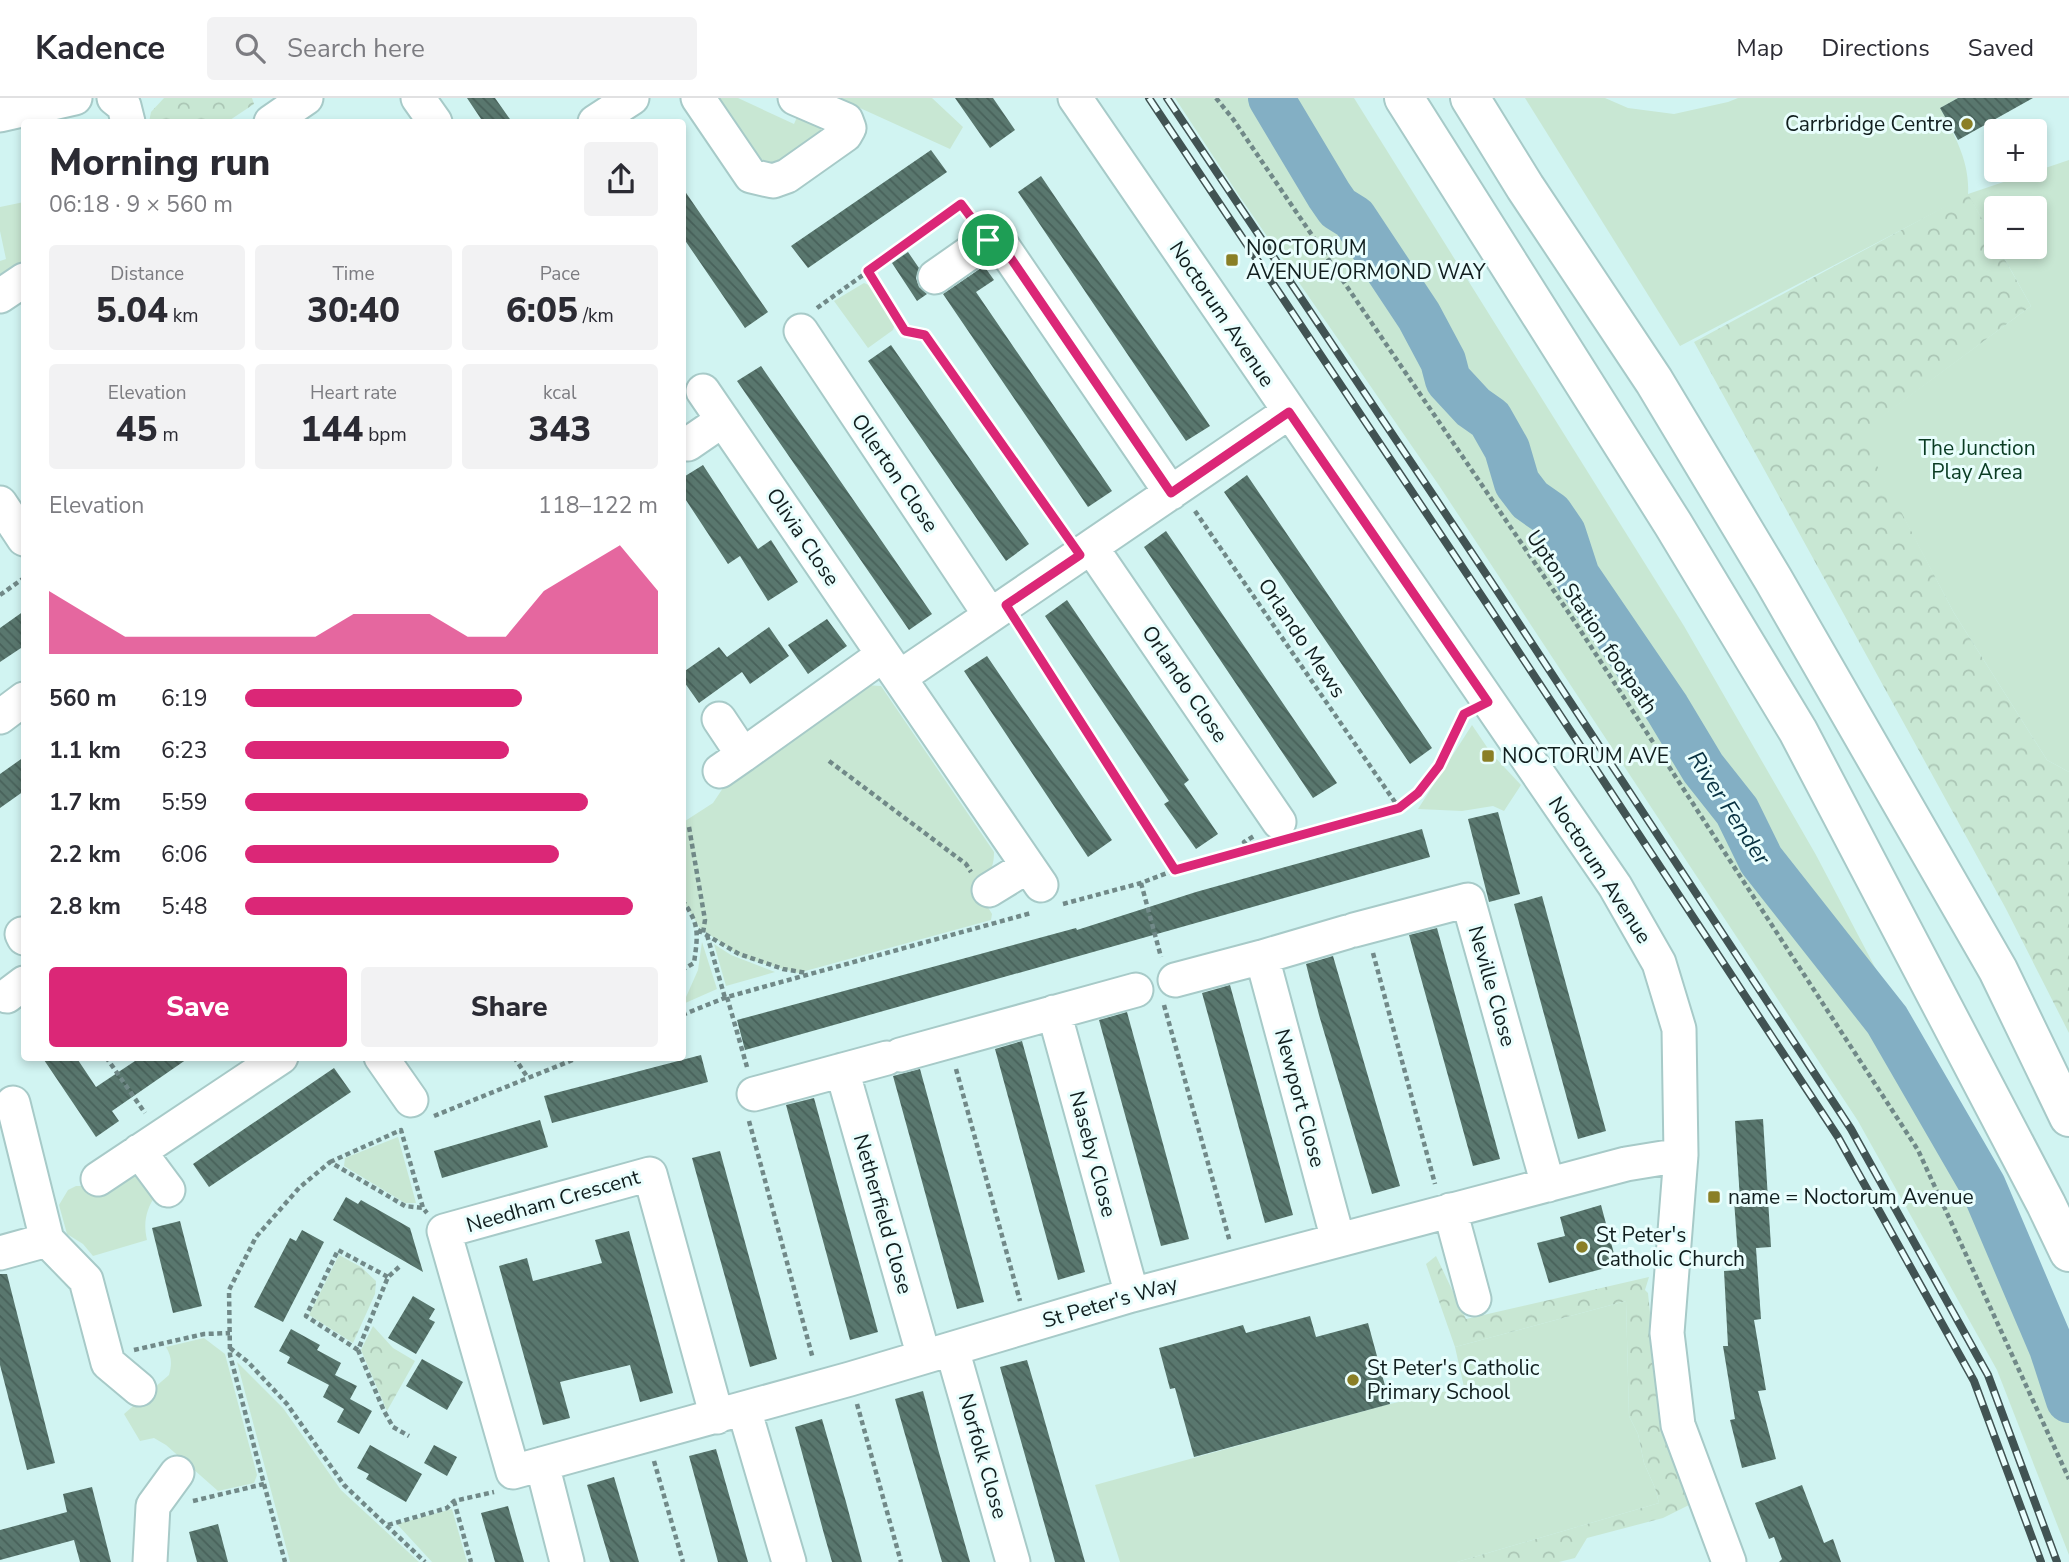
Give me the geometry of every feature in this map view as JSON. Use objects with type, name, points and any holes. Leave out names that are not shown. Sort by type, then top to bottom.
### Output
[{"type":"highway","points":[[1405,98],[1673,524],[1798,731],[2069,1252]]},
{"type":"highway","points":[[1470,98],[1525,187],[1654,381],[1773,579],[1997,970],[2069,1117]]},
{"type":"street","points":[[0,115],[75,98]]},
{"type":"street","points":[[275,119],[306,98]]},
{"type":"street","points":[[418,98],[433,119]]},
{"type":"street","points":[[600,119],[632,98]]},
{"type":"street","points":[[698,98],[751,176],[772,181],[787,176],[845,135],[849,128],[846,120],[795,98]]},
{"type":"street","name":"Noctorum Avenue","points":[[1075,98],[1615,886],[1658,963],[1679,1029],[1681,1155],[1667,1333],[1678,1425],[1729,1562]]},
{"type":"street","points":[[935,276],[995,235],[1175,490]]},
{"type":"street","points":[[0,296],[21,282]]},
{"type":"street","name":"Ollerton Close","points":[[801,331],[998,610]]},
{"type":"street","name":"Olivia Close","points":[[703,391],[891,666],[1040,892]]},
{"type":"street","points":[[719,719],[732,763],[891,666],[998,610],[1289,412]]},
{"type":"street","points":[[688,444],[723,420]]},
{"type":"street","points":[[0,503],[21,534]]},
{"type":"street","name":"Orlando Close","points":[[1085,551],[1283,834]]},
{"type":"street","points":[[0,717],[21,701]]},
{"type":"street","points":[[987,894],[1040,892]]},
{"type":"street","name":"Neville Close","points":[[1357,936],[1468,900],[1548,1185]]},
{"type":"street","points":[[1170,975],[1357,936]]},
{"type":"street","name":"Newport Close","points":[[1262,957],[1338,1240]]},
{"type":"street","points":[[751,1105],[842,1070],[1136,990]]},
{"type":"street","name":"Naseby Close","points":[[1054,1012],[1132,1295]]},
{"type":"street","points":[[98,1179],[275,1061]]},
{"type":"street","points":[[383,1061],[412,1119]]},
{"type":"street","name":"Netherfield Close","points":[[842,1070],[938,1353]]},
{"type":"street","points":[[13,1103],[47,1240],[86,1280],[108,1363],[139,1389]]},
{"type":"street","points":[[150,1144],[168,1191]]},
{"type":"street","name":"St Peter's Way","points":[[544,1472],[648,1436],[1132,1295],[1626,1164],[1681,1155]]},
{"type":"street","name":"Needham Crescent","points":[[544,1472],[513,1472],[433,1220],[650,1174],[730,1413]]},
{"type":"street","points":[[1447,1211],[1474,1299]]},
{"type":"street","points":[[0,1253],[47,1240]]},
{"type":"street","name":"Norfolk Close","points":[[938,1353],[1013,1562]]},
{"type":"street","points":[[730,1413],[789,1562]]},
{"type":"street","points":[[544,1472],[568,1562]]},
{"type":"street","points":[[150,1562],[153,1506],[177,1473]]},
{"type":"path","name":"Upton Station footpath","points":[[1216,98],[1234,119],[1573,619],[1917,1150],[2069,1479]]},
{"type":"path","points":[[801,331],[795,323],[961,204],[988,240]]},
{"type":"path","points":[[868,271],[905,331],[925,335],[1085,551]]},
{"type":"path","name":"Orlando Mews","points":[[1175,490],[1399,808]]},
{"type":"path","points":[[0,595],[21,580]]},
{"type":"path","points":[[998,610],[1175,870]]},
{"type":"path","points":[[686,1013],[726,998],[1000,921],[1040,892],[1141,883],[1283,834],[1399,808],[1418,793],[1439,766],[1464,714],[1488,702]]},
{"type":"path","points":[[829,761],[966,864],[987,894],[1000,921]]},
{"type":"path","points":[[686,967],[694,962],[705,920],[690,827]]},
{"type":"path","points":[[1141,883],[1170,975]]},
{"type":"path","points":[[686,905],[703,932],[726,998],[751,1105],[835,1383],[901,1562]]},
{"type":"path","points":[[703,932],[739,954],[783,969],[810,974]]},
{"type":"path","points":[[1357,936],[1447,1211]]},
{"type":"path","points":[[1136,990],[1159,984],[1237,1267]]},
{"type":"path","points":[[949,1041],[1027,1326]]},
{"type":"path","points":[[108,1061],[150,1144]]},
{"type":"path","points":[[517,1061],[528,1078]]},
{"type":"path","points":[[285,1562],[230,1355],[229,1290],[256,1237],[299,1188],[330,1162],[412,1119],[570,1061]]},
{"type":"path","points":[[412,1119],[433,1220]]},
{"type":"path","points":[[330,1162],[433,1220]]},
{"type":"path","points":[[388,1277],[338,1250],[306,1316],[358,1349],[388,1419],[393,1427],[409,1436]]},
{"type":"path","points":[[358,1349],[388,1277],[399,1267]]},
{"type":"path","points":[[106,1357],[204,1334],[230,1333]]},
{"type":"path","points":[[230,1348],[248,1362],[287,1404],[344,1485],[425,1562]]},
{"type":"path","points":[[648,1436],[682,1562]]},
{"type":"path","points":[[388,1525],[447,1508],[454,1501],[544,1472]]},
{"type":"path","points":[[153,1506],[176,1504],[264,1484]]},
{"type":"path","points":[[454,1501],[471,1562]]},
{"type":"green space","points":[[164,98],[252,98],[254,104],[232,119],[150,119],[151,112]]},
{"type":"green space","points":[[712,98],[738,98],[794,124],[801,108],[820,119],[819,137],[783,163],[769,166],[753,159]]},
{"type":"green space","points":[[838,98],[932,98],[963,127],[950,149]]},
{"type":"green space","points":[[1175,98],[1354,98],[1684,626],[1816,855],[1991,1188],[2069,1363],[2069,1555],[1997,1370],[1858,1121],[1438,484]]},
{"type":"green space","name":"The Junction Play Area","points":[[1525,98],[1605,98],[1628,108],[1674,114],[1738,98],[1958,98],[1940,108],[1964,160],[1968,194],[2004,182],[2047,182],[2047,167],[2069,160],[2069,772],[2047,760],[1954,613],[1859,433],[2031,306],[2005,259],[2047,259],[2047,196],[1984,196],[1984,223],[1968,195],[1680,346]]},
{"type":"green space","points":[[1968,194],[1984,222],[1984,259],[2005,259],[2031,306],[1860,433],[1954,613],[2047,760],[2069,772],[2069,1033],[2005,907],[1694,342]]},
{"type":"green space","points":[[21,203],[21,264],[0,274],[0,261],[6,259],[0,231],[0,207]]},
{"type":"green space","points":[[864,283],[871,286],[896,321],[893,330],[868,348],[834,301]]},
{"type":"green space","points":[[865,685],[881,686],[994,852],[990,871],[974,884],[992,914],[991,920],[798,973],[741,957],[700,928],[686,906],[686,820],[713,803],[725,785]]},
{"type":"green space","points":[[1472,725],[1491,753],[1521,785],[1504,811],[1493,806],[1462,811],[1418,809]]},
{"type":"green space","points":[[702,942],[717,989],[686,1003],[686,997],[698,970]]},
{"type":"green space","points":[[714,944],[731,955],[775,972],[726,986]]},
{"type":"green space","points":[[398,1137],[416,1203],[405,1203],[344,1166],[345,1158]]},
{"type":"green space","points":[[138,1172],[156,1195],[146,1216],[147,1240],[93,1256],[83,1244],[67,1234],[59,1205],[68,1190],[76,1186],[91,1186]]},
{"type":"green space","points":[[339,1255],[361,1267],[376,1281],[375,1294],[353,1343],[309,1315]]},
{"type":"green space","points":[[1436,1256],[1466,1319],[1649,1277],[1645,1290],[1648,1293],[1660,1410],[1689,1505],[1663,1518],[1587,1538],[1575,1558],[1559,1562],[1457,1562],[1659,1503],[1644,1463],[1638,1434],[1629,1416],[1626,1301],[1455,1347],[1426,1264]]},
{"type":"green space","points":[[1626,1301],[1629,1416],[1638,1434],[1644,1463],[1659,1503],[1457,1562],[1120,1562],[1095,1485],[1390,1404],[1464,1387],[1455,1347]]},
{"type":"green space","points":[[373,1326],[393,1348],[415,1361],[387,1411],[361,1350]]},
{"type":"green space","points":[[204,1338],[225,1354],[257,1475],[254,1483],[218,1491],[166,1445],[154,1438],[140,1441],[124,1414],[169,1375],[171,1361],[166,1347]]},
{"type":"green space","points":[[237,1362],[283,1408],[341,1490],[419,1562],[290,1562]]},
{"type":"green space","points":[[452,1509],[467,1562],[432,1562],[397,1524]]},
{"type":"building","points":[[467,98],[495,98],[510,119],[481,119]]},
{"type":"building","points":[[955,98],[993,98],[1015,130],[990,148]]},
{"type":"building","name":"Carrbridge Centre","points":[[1958,98],[2033,98],[1996,119],[1984,119],[1984,125],[1958,140],[1940,108]]},
{"type":"building","points":[[931,150],[947,172],[808,268],[791,246]]},
{"type":"building","points":[[1041,176],[1210,426],[1186,441],[1018,192]]},
{"type":"building","points":[[686,193],[768,312],[745,328],[686,242]]},
{"type":"building","points":[[908,252],[919,268],[916,278],[919,287],[927,294],[917,301],[892,263]]},
{"type":"building","points":[[984,266],[994,280],[976,292],[1112,491],[1088,507],[943,294]]},
{"type":"building","points":[[891,345],[1029,544],[1006,561],[868,361]]},
{"type":"building","points":[[761,366],[932,614],[909,630],[737,381]]},
{"type":"building","points":[[703,465],[758,549],[771,540],[798,582],[768,601],[740,556],[728,564],[686,500],[686,476]]},
{"type":"building","points":[[1247,475],[1432,748],[1410,764],[1224,492]]},
{"type":"building","points":[[1166,531],[1337,783],[1313,798],[1144,547]]},
{"type":"building","points":[[1067,600],[1189,780],[1184,784],[1218,834],[1196,849],[1164,804],[1169,801],[1045,616]]},
{"type":"building","points":[[21,613],[21,648],[0,662],[0,628]]},
{"type":"building","points":[[827,619],[847,646],[808,674],[788,645]]},
{"type":"building","points":[[769,627],[789,656],[750,684],[742,672],[699,703],[686,685],[686,670],[719,647],[727,657]]},
{"type":"building","points":[[987,656],[1112,840],[1088,857],[964,671]]},
{"type":"building","points":[[21,759],[21,793],[0,808],[0,774]]},
{"type":"building","points":[[1498,812],[1520,894],[1489,902],[1468,819]]},
{"type":"building","points":[[1422,829],[1430,857],[745,1050],[737,1020],[1076,928],[1077,930],[1196,892]]},
{"type":"building","points":[[1542,896],[1606,1131],[1578,1139],[1514,904]]},
{"type":"building","points":[[1437,928],[1500,1159],[1473,1166],[1409,935]]},
{"type":"building","points":[[1333,956],[1400,1186],[1372,1194],[1306,964]]},
{"type":"building","points":[[1230,985],[1293,1215],[1265,1223],[1202,993]]},
{"type":"building","points":[[1127,1012],[1189,1239],[1161,1246],[1099,1020]]},
{"type":"building","points":[[1022,1041],[1085,1272],[1058,1280],[995,1049]]},
{"type":"building","points":[[701,1055],[708,1082],[552,1123],[544,1096]]},
{"type":"building","points":[[45,1061],[79,1061],[96,1087],[135,1061],[184,1061],[112,1111],[119,1121],[96,1137]]},
{"type":"building","points":[[334,1068],[351,1092],[209,1187],[193,1164]]},
{"type":"building","points":[[920,1069],[984,1302],[957,1309],[893,1076]]},
{"type":"building","points":[[814,1098],[878,1332],[850,1340],[786,1105]]},
{"type":"building","points":[[1763,1119],[1771,1247],[1756,1248],[1761,1319],[1754,1320],[1766,1390],[1758,1391],[1776,1459],[1742,1468],[1730,1420],[1735,1419],[1723,1346],[1728,1346],[1724,1271],[1739,1270],[1734,1200],[1740,1200],[1735,1121]]},
{"type":"building","points":[[540,1120],[548,1147],[442,1178],[434,1151]]},
{"type":"building","points":[[720,1151],[777,1359],[750,1367],[692,1158]]},
{"type":"building","points":[[346,1197],[358,1204],[361,1200],[410,1228],[423,1272],[333,1220]]},
{"type":"building","points":[[1601,1205],[1617,1265],[1549,1283],[1537,1243],[1565,1236],[1560,1217]]},
{"type":"building","points":[[180,1221],[202,1306],[173,1313],[152,1228]]},
{"type":"building","points":[[302,1230],[324,1242],[283,1322],[254,1307],[290,1238],[296,1241]]},
{"type":"building","points":[[629,1231],[673,1393],[640,1402],[630,1365],[560,1382],[570,1418],[543,1425],[499,1266],[527,1258],[533,1281],[602,1263],[595,1240]]},
{"type":"building","points":[[0,1274],[7,1274],[55,1463],[27,1470],[0,1365]]},
{"type":"building","points":[[413,1296],[435,1309],[429,1319],[435,1322],[416,1354],[388,1338]]},
{"type":"building","points":[[1310,1316],[1316,1337],[1368,1323],[1390,1404],[1194,1457],[1175,1388],[1170,1389],[1159,1348],[1243,1325],[1246,1333]]},
{"type":"building","points":[[291,1329],[320,1345],[317,1350],[341,1363],[335,1375],[357,1386],[350,1399],[372,1411],[359,1434],[337,1422],[344,1409],[323,1397],[329,1385],[287,1363],[290,1357],[279,1351]]},
{"type":"building","points":[[422,1359],[463,1382],[447,1410],[406,1386]]},
{"type":"building","points":[[1027,1360],[1085,1562],[1055,1562],[1000,1367]]},
{"type":"building","points":[[923,1391],[970,1562],[942,1562],[895,1399]]},
{"type":"building","points":[[822,1419],[862,1562],[832,1562],[824,1534],[795,1427]]},
{"type":"building","points":[[370,1445],[422,1474],[406,1502],[366,1479],[369,1474],[357,1468]]},
{"type":"building","points":[[434,1445],[457,1457],[447,1476],[424,1463]]},
{"type":"building","points":[[716,1449],[748,1562],[718,1562],[689,1456]]},
{"type":"building","points":[[614,1477],[639,1562],[610,1562],[587,1485]]},
{"type":"building","points":[[1802,1485],[1824,1543],[1833,1539],[1841,1562],[1779,1562],[1782,1559],[1774,1537],[1769,1539],[1755,1503]]},
{"type":"building","points":[[92,1487],[111,1562],[80,1562],[74,1540],[0,1560],[0,1530],[67,1512],[63,1494]]},
{"type":"building","points":[[508,1506],[524,1562],[495,1562],[481,1513]]},
{"type":"building","points":[[218,1524],[228,1562],[197,1562],[189,1532]]},
{"type":"waterway","name":"River Fender","points":[[1271,98],[1329,195],[1338,208],[1354,218],[1419,316],[1443,361],[1448,380],[1473,407],[1490,419],[1507,449],[1517,483],[1530,500],[1550,514],[1563,533],[1577,576],[1667,708],[1703,768],[1737,811],[1761,860],[1887,1020],[1983,1186],[2052,1348],[2069,1400]]},
{"type":"railway","points":[[1149,98],[1838,1137],[1974,1381],[2041,1562]]},
{"type":"railway","points":[[1167,98],[1498,592],[1851,1129],[1988,1375],[2057,1562]]},
{"type":"place","name":"Carrbridge Centre","points":[[1967,124]]},
{"type":"place","name":"NOCTORUM AVENUE/ORMOND WAY","points":[[1232,260]]},
{"type":"place","name":"NOCTORUM AVE","points":[[1488,756]]},
{"type":"place","name":"name = Noctorum Avenue","points":[[1714,1197]]},
{"type":"place","name":"St Peter's Catholic Church","points":[[1582,1247]]},
{"type":"place","name":"St Peter's Catholic Primary School","points":[[1353,1380]]},
{"type":"route","points":[[961,204],[988,240],[995,235],[1171,493],[1289,412],[1488,702],[1464,714],[1439,766],[1418,793],[1399,808],[1175,870],[1006,605],[1080,555],[925,335],[905,331],[868,271],[961,204]]}]
